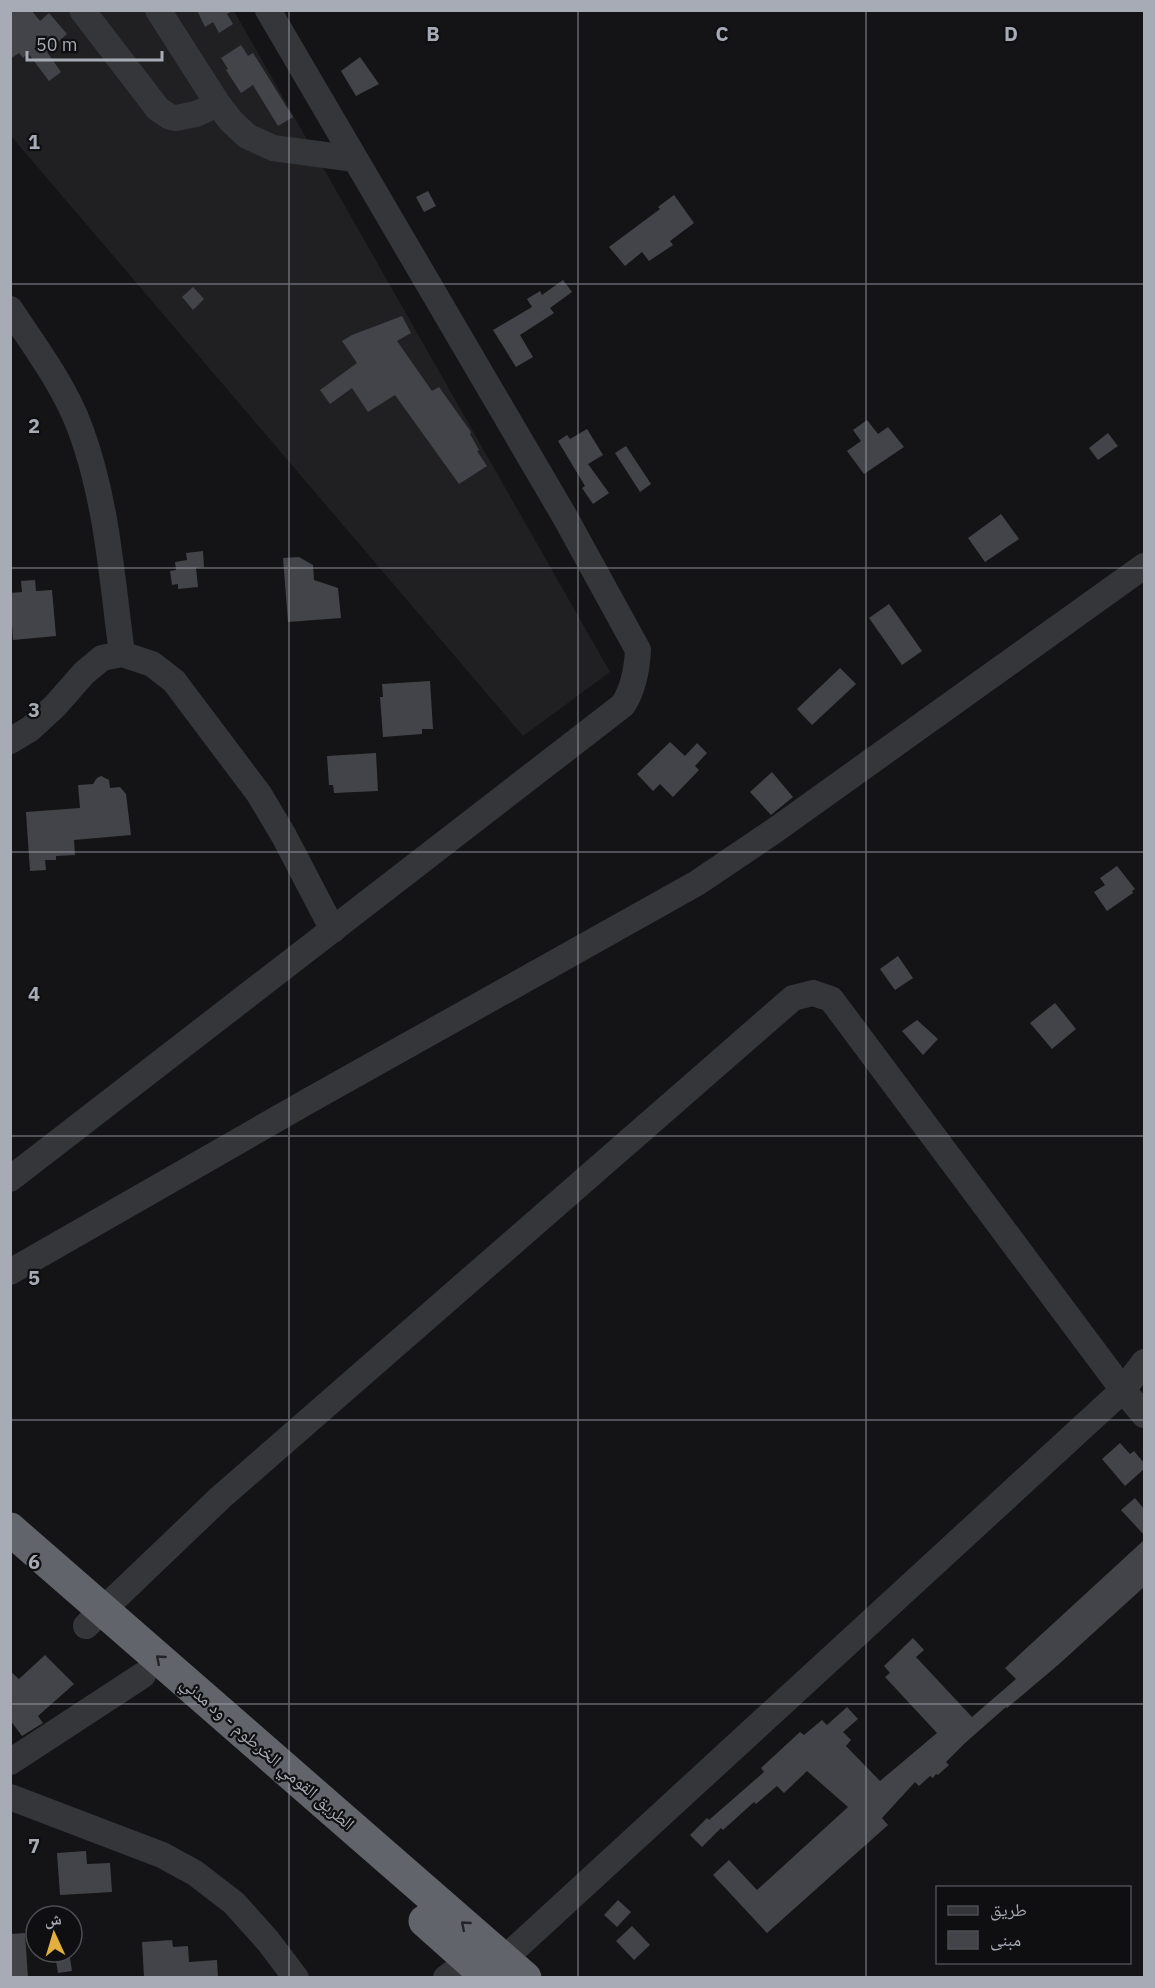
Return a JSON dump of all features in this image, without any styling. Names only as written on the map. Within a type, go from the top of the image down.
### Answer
[{"type":"highway","name":"الطريق القومي الخرطوم - ود مدني","points":[[10,1529],[94,1617],[143,1675],[487,1970]]},
{"type":"highway","name":"الطريق القومي الخرطوم - ود مدني","points":[[10,1558],[94,1617],[487,1970]]},
{"type":"street","points":[[158,10],[218,104],[247,136],[273,148],[355,159]]},
{"type":"street","points":[[10,1179],[623,705],[630,693],[638,657],[638,650],[565,517],[268,10]]},
{"type":"street","points":[[90,13],[158,109],[170,117],[183,118],[218,104]]},
{"type":"street","points":[[10,309],[58,381],[80,427],[87,448],[105,529],[122,654]]},
{"type":"street","points":[[10,1272],[697,883],[774,831],[1144,566]]},
{"type":"street","points":[[10,741],[30,729],[55,706],[84,673],[102,658],[122,654],[152,664],[174,681],[259,794],[285,836],[333,930]]},
{"type":"street","points":[[94,1617],[221,1497],[793,998],[813,993],[831,999],[1123,1390],[1144,1414]]},
{"type":"street","points":[[487,1970],[1123,1390],[1144,1362]]},
{"type":"street","points":[[10,1762],[143,1675]]},
{"type":"street","points":[[10,1797],[162,1855],[195,1873],[234,1903],[296,1977]]},
{"type":"shaded area","points":[[10,11],[234,11],[610,672],[523,736],[11,136]]},
{"type":"building","points":[[10,10],[31,10],[40,21],[49,13],[67,34],[47,52],[61,72],[49,81],[28,53],[23,58],[19,53],[10,59]]},
{"type":"building","points":[[197,10],[233,10],[227,14],[233,24],[219,33],[213,22],[205,27]]},
{"type":"building","points":[[241,45],[248,56],[253,53],[293,117],[278,126],[253,85],[241,93],[226,70],[228,69],[221,58]]},
{"type":"building","points":[[360,57],[379,84],[356,96],[341,71]]},
{"type":"building","points":[[428,191],[436,206],[424,212],[416,197]]},
{"type":"building","points":[[674,195],[694,223],[670,241],[673,245],[649,261],[642,252],[625,266],[609,247],[660,209],[658,207]]},
{"type":"building","points":[[563,280],[572,292],[550,308],[554,313],[520,335],[533,357],[516,367],[493,330],[532,307],[527,299],[540,291],[542,295]]},
{"type":"building","points":[[193,287],[204,299],[193,310],[182,297]]},
{"type":"building","points":[[402,316],[411,333],[397,341],[432,391],[439,387],[471,432],[479,450],[477,451],[487,466],[459,484],[395,395],[368,412],[352,388],[330,404],[320,390],[357,363],[342,341]]},
{"type":"building","points":[[867,420],[878,434],[888,427],[904,447],[864,474],[847,451],[861,441],[853,430]]},
{"type":"building","points":[[587,429],[603,455],[588,464],[609,493],[593,504],[582,488],[585,486],[558,441],[567,435],[570,439]]},
{"type":"building","points":[[1108,433],[1118,446],[1098,460],[1089,448]]},
{"type":"building","points":[[626,446],[651,484],[640,492],[615,453]]},
{"type":"building","points":[[1001,514],[1019,539],[985,562],[968,538]]},
{"type":"building","points":[[203,551],[204,567],[196,568],[198,587],[178,589],[178,584],[172,585],[170,571],[176,570],[175,562],[187,560],[186,553]]},
{"type":"building","points":[[299,557],[313,565],[314,580],[338,588],[341,618],[288,622],[283,558]]},
{"type":"building","points":[[35,580],[36,591],[52,590],[56,636],[13,640],[10,593],[22,592],[21,581]]},
{"type":"building","points":[[889,604],[922,651],[902,665],[869,618]]},
{"type":"building","points":[[840,668],[856,684],[812,725],[797,709]]},
{"type":"building","points":[[430,681],[433,729],[422,729],[422,734],[383,737],[380,697],[383,697],[382,684]]},
{"type":"building","points":[[670,742],[685,756],[697,743],[707,753],[695,766],[699,770],[673,797],[660,784],[653,791],[637,774]]},
{"type":"building","points":[[376,753],[378,791],[334,793],[333,785],[329,785],[327,756]]},
{"type":"building","points":[[772,772],[793,797],[771,815],[750,792]]},
{"type":"building","points":[[101,776],[109,780],[110,788],[120,787],[126,794],[131,835],[74,840],[75,855],[56,856],[56,860],[45,860],[46,870],[30,871],[26,812],[80,808],[78,785],[93,784]]},
{"type":"building","points":[[1117,866],[1135,889],[1133,893],[1107,911],[1094,892],[1105,885],[1100,878]]},
{"type":"building","points":[[898,956],[913,978],[895,990],[880,969]]},
{"type":"building","points":[[1055,1003],[1076,1029],[1052,1049],[1030,1023]]},
{"type":"building","points":[[917,1020],[938,1039],[923,1055],[902,1031]]},
{"type":"building","points":[[1120,1443],[1130,1454],[1134,1451],[1144,1463],[1144,1469],[1125,1486],[1102,1459]]},
{"type":"building","points":[[1135,1498],[1144,1509],[1144,1535],[1121,1510]]},
{"type":"building","points":[[1144,1540],[1144,1587],[1058,1665],[965,1743],[946,1762],[949,1765],[938,1775],[936,1774],[933,1778],[930,1776],[919,1786],[915,1782],[882,1818],[888,1825],[767,1933],[713,1875],[729,1860],[757,1890],[848,1807],[807,1771],[784,1793],[777,1786],[756,1804],[754,1802],[723,1830],[721,1828],[702,1847],[690,1835],[707,1818],[709,1820],[764,1772],[761,1768],[800,1732],[804,1735],[822,1720],[827,1725],[847,1707],[858,1719],[843,1732],[851,1740],[846,1746],[880,1781],[937,1733],[885,1677],[890,1673],[884,1666],[913,1638],[924,1650],[916,1657],[972,1717],[1016,1679],[1005,1668]]},
{"type":"building","points":[[45,1655],[74,1684],[38,1716],[43,1723],[22,1736],[10,1720],[10,1671],[19,1679]]},
{"type":"building","points":[[86,1851],[87,1864],[110,1863],[112,1892],[60,1895],[57,1853]]},
{"type":"building","points":[[618,1900],[631,1912],[617,1927],[604,1915]]},
{"type":"building","points":[[632,1926],[650,1945],[634,1960],[616,1941]]},
{"type":"building","points":[[24,1933],[24,1964],[27,1964],[28,1977],[10,1977],[10,1934]]},
{"type":"building","points":[[172,1940],[173,1947],[188,1946],[189,1962],[217,1960],[218,1977],[144,1977],[142,1942]]},
{"type":"building","points":[[57,1964],[71,1964],[72,1971],[58,1973]]}]
